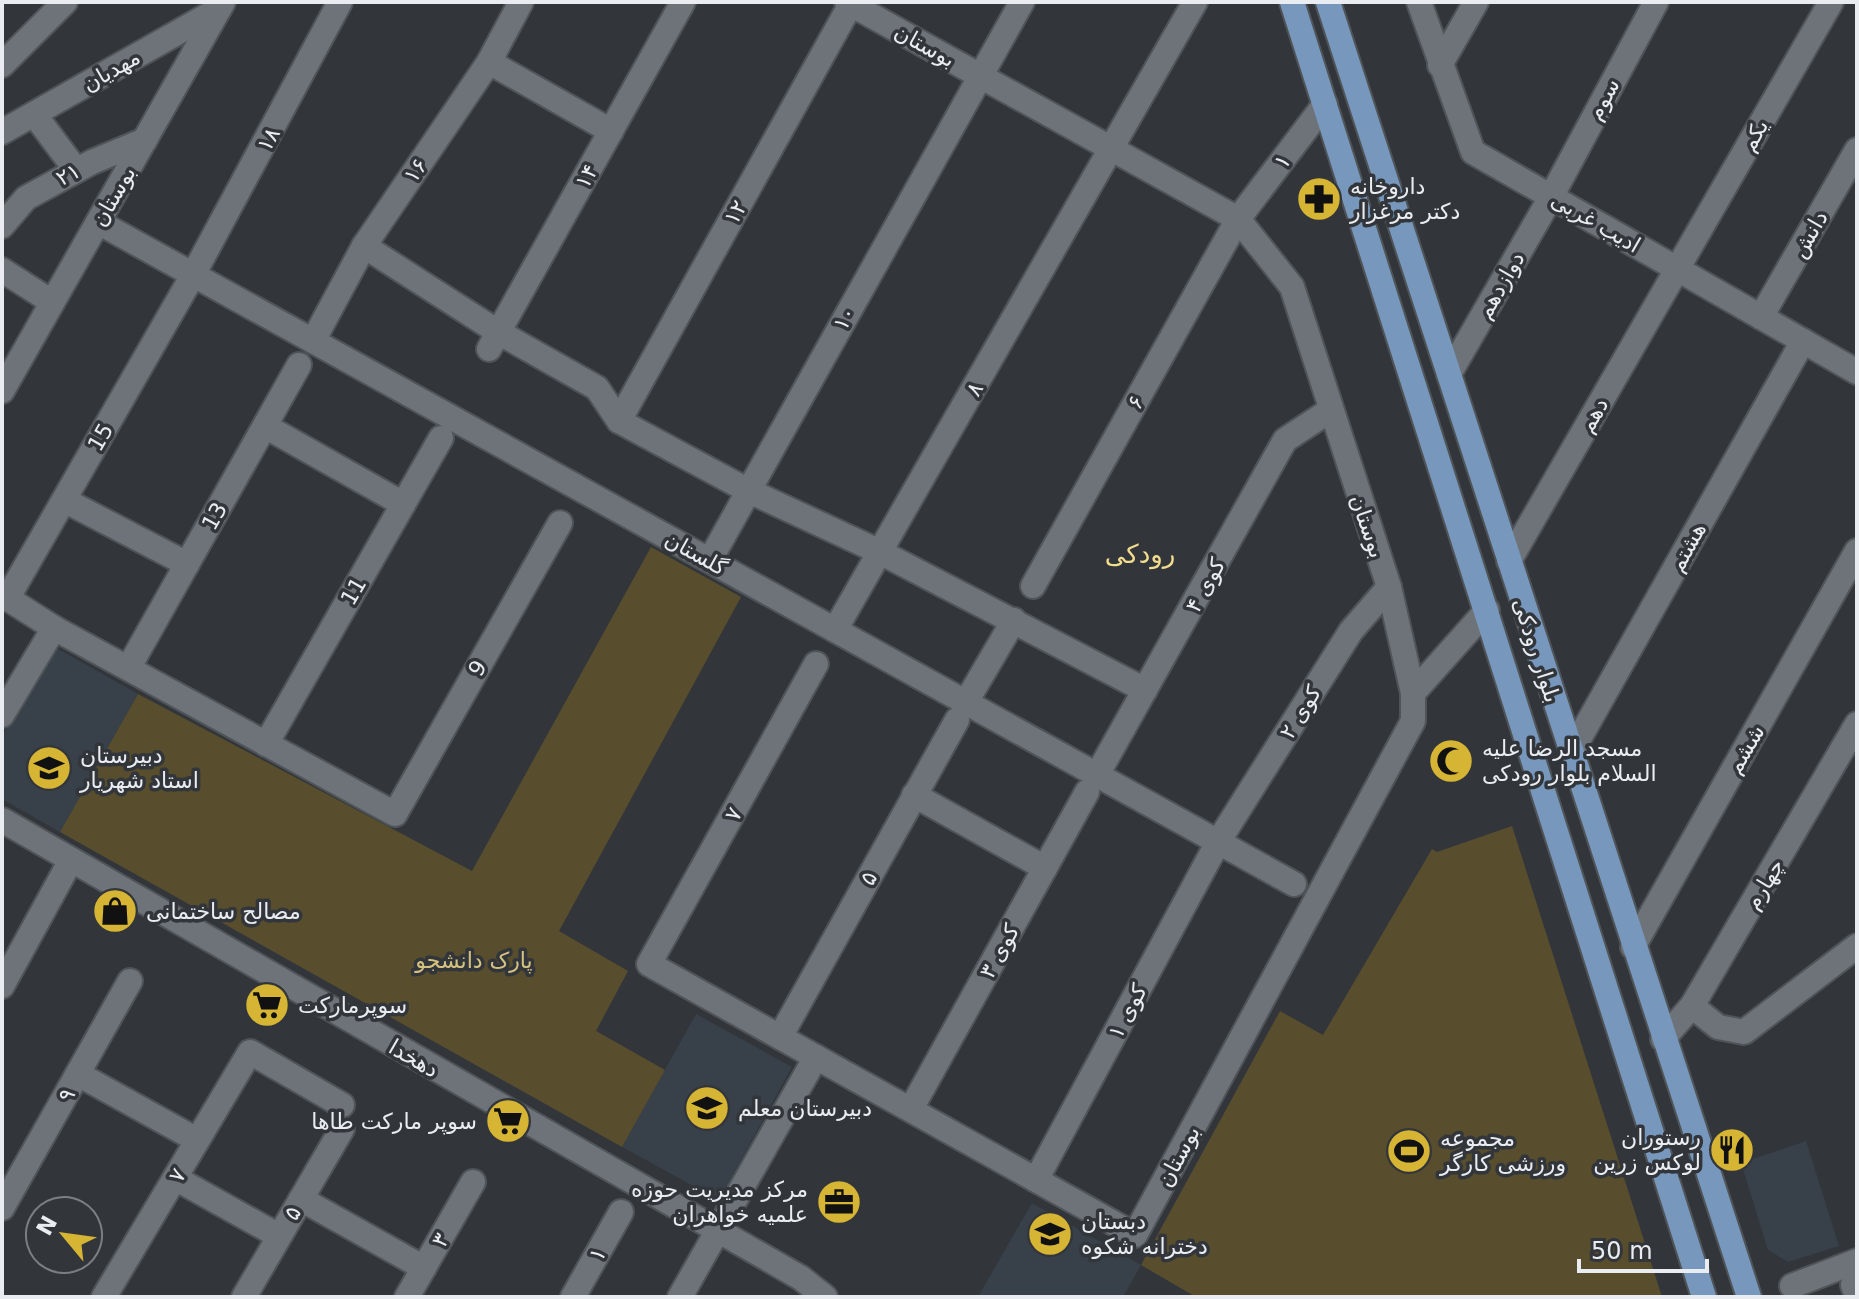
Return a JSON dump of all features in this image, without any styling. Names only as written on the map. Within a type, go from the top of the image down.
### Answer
[{"type":"main road","name":"بلوار رودکی","points":[[1292,2],[1704,1297]]},
{"type":"main road","name":"بلوار رودکی","points":[[1328,2],[1749,1297]]},
{"type":"street","points":[[2,65],[65,2]]},
{"type":"street","name":"۱۸","points":[[193,275],[340,2]]},
{"type":"street","name":"۱۶","points":[[313,341],[364,246],[489,62],[521,2]]},
{"type":"street","name":"۱۴","points":[[494,341],[683,2]]},
{"type":"street","name":"۱۰","points":[[710,560],[1022,2]]},
{"type":"street","points":[[1113,149],[1195,2]]},
{"type":"street","name":"ادیب غربی","points":[[1419,2],[1473,152],[1857,372]]},
{"type":"street","points":[[1440,65],[1476,2]]},
{"type":"street","name":"سوم","points":[[1551,197],[1656,2]]},
{"type":"street","name":"یکم","points":[[1677,269],[1831,2]]},
{"type":"street","name":"بوستان","points":[[850,3],[1238,219],[1292,287],[1329,411],[1389,587],[1413,693],[1413,721],[1135,1235],[1036,1180]]},
{"type":"street","name":"۱۲","points":[[619,421],[850,3]]},
{"type":"street","name":"بوستان","points":[[2,391],[222,5]]},
{"type":"street","name":"مهدیان","points":[[2,132],[222,5]]},
{"type":"street","points":[[489,62],[611,131]]},
{"type":"street","name":"۱","points":[[1238,219],[1325,104]]},
{"type":"street","points":[[34,114],[76,170]]},
{"type":"street","name":"۲۱","points":[[2,226],[26,198],[76,170],[145,140]]},
{"type":"street","name":"۸","points":[[835,630],[1113,149]]},
{"type":"street","name":"دانش","points":[[1761,317],[1857,150]]},
{"type":"street","name":"دوازدهم","points":[[1449,374],[1551,197]]},
{"type":"street","name":"۶","points":[[1033,586],[1238,219]]},
{"type":"street","name":"گلستان","points":[[98,222],[835,630],[961,711],[1092,784],[1218,842],[1294,884]]},
{"type":"street","points":[[364,246],[494,341],[597,388],[619,421],[747,490],[880,552],[1145,690]]},
{"type":"street","name":"دهم","points":[[1509,561],[1677,269]]},
{"type":"street","points":[[2,270],[52,302]]},
{"type":"street","name":"15","points":[[4,597],[64,500],[193,275]]},
{"type":"street","name":"هشتم","points":[[1571,753],[1803,341]]},
{"type":"street","name":"13","points":[[129,667],[299,365]]},
{"type":"street","name":"کوی ۴","points":[[1092,784],[1285,440],[1329,411]]},
{"type":"street","points":[[265,426],[403,504]]},
{"type":"street","name":"11","points":[[266,744],[441,438]]},
{"type":"street","points":[[64,500],[187,564]]},
{"type":"street","name":"9","points":[[266,744],[395,814],[560,523]]},
{"type":"street","name":"ششم","points":[[1633,947],[1857,551]]},
{"type":"street","name":"کوی ۲","points":[[1218,842],[1351,631],[1389,587]]},
{"type":"street","points":[[4,597],[54,628],[266,744]]},
{"type":"street","points":[[1413,693],[1487,610]]},
{"type":"street","name":"۵","points":[[780,1037],[1014,620]]},
{"type":"street","points":[[2,715],[54,628]]},
{"type":"street","name":"۷","points":[[780,1037],[649,964],[816,664]]},
{"type":"street","name":"چهارم","points":[[1663,1039],[1692,1006],[1857,724]]},
{"type":"street","name":"کوی ۳","points":[[911,1109],[1092,784]]},
{"type":"street","points":[[914,795],[1045,868]]},
{"type":"street","name":"دهخدا","points":[[2,820],[801,1278],[825,1297]]},
{"type":"street","name":"کوی ۱","points":[[1036,1180],[1218,842]]},
{"type":"street","points":[[2,986],[71,860]]},
{"type":"street","points":[[1692,1006],[1718,1027],[1744,1032],[1857,946]]},
{"type":"street","name":"۹","points":[[2,1208],[130,981]]},
{"type":"street","points":[[780,1037],[1036,1180]]},
{"type":"street","name":"۷","points":[[104,1297],[250,1052],[342,1105]]},
{"type":"street","points":[[680,1297],[816,1057]]},
{"type":"street","points":[[78,1074],[197,1140]]},
{"type":"street","name":"۵","points":[[244,1297],[342,1129]]},
{"type":"street","points":[[175,1178],[279,1236]]},
{"type":"street","name":"۳","points":[[407,1297],[473,1182]]},
{"type":"street","points":[[301,1199],[424,1268]]},
{"type":"street","name":"۱","points":[[573,1297],[621,1212]]},
{"type":"street","points":[[1792,1286],[1856,1280]]},
{"type":"shaded area","name":"دبیرستان استاد شهریار","points":[[53,646],[138,694],[60,832],[2,799],[2,736]]},
{"type":"shaded area","name":"دبیرستان معلم","points":[[696,1014],[792,1067],[719,1200],[622,1147]]},
{"type":"shaded area","points":[[1806,1141],[1839,1246],[1788,1262],[1768,1250],[1741,1163]]},
{"type":"shaded area","name":"دبستان دخترانه شکوه","points":[[1032,1203],[1141,1265],[1123,1297],[978,1297]]},
{"type":"green space","name":"پارک دانشجو","points":[[651,547],[741,597],[559,931],[628,971],[596,1031],[665,1070],[622,1147],[60,832],[138,694],[472,871]]},
{"type":"green space","name":"مجموعه ورزشی کارگر","points":[[1512,826],[1662,1297],[1196,1297],[1141,1265],[1280,1011],[1323,1035],[1432,849],[1437,852]]},
{"type":"place","name":"داروخانه دکتر مرغزار","points":[[1319,199]]},
{"type":"place","name":"مسجد الرضا علیه السلام بلوار رودکی","points":[[1451,761]]},
{"type":"place","name":"دبیرستان استاد شهریار","points":[[49,768]]},
{"type":"place","name":"مصالح ساختمانی","points":[[115,911]]},
{"type":"place","name":"سوپرمارکت","points":[[267,1005]]},
{"type":"place","name":"دبیرستان معلم","points":[[707,1108]]},
{"type":"place","name":"سوپر مارکت طاها","points":[[508,1121]]},
{"type":"place","name":"رستوران لوکس زرین","points":[[1732,1150]]},
{"type":"place","name":"مجموعه ورزشی کارگر","points":[[1409,1151]]},
{"type":"place","name":"مرکز مدیریت حوزه علمیه خواهران","points":[[839,1202]]},
{"type":"place","name":"دبستان دخترانه شکوه","points":[[1050,1234]]},
{"type":"district","name":"رودکی","points":[[1140,554]]}]
